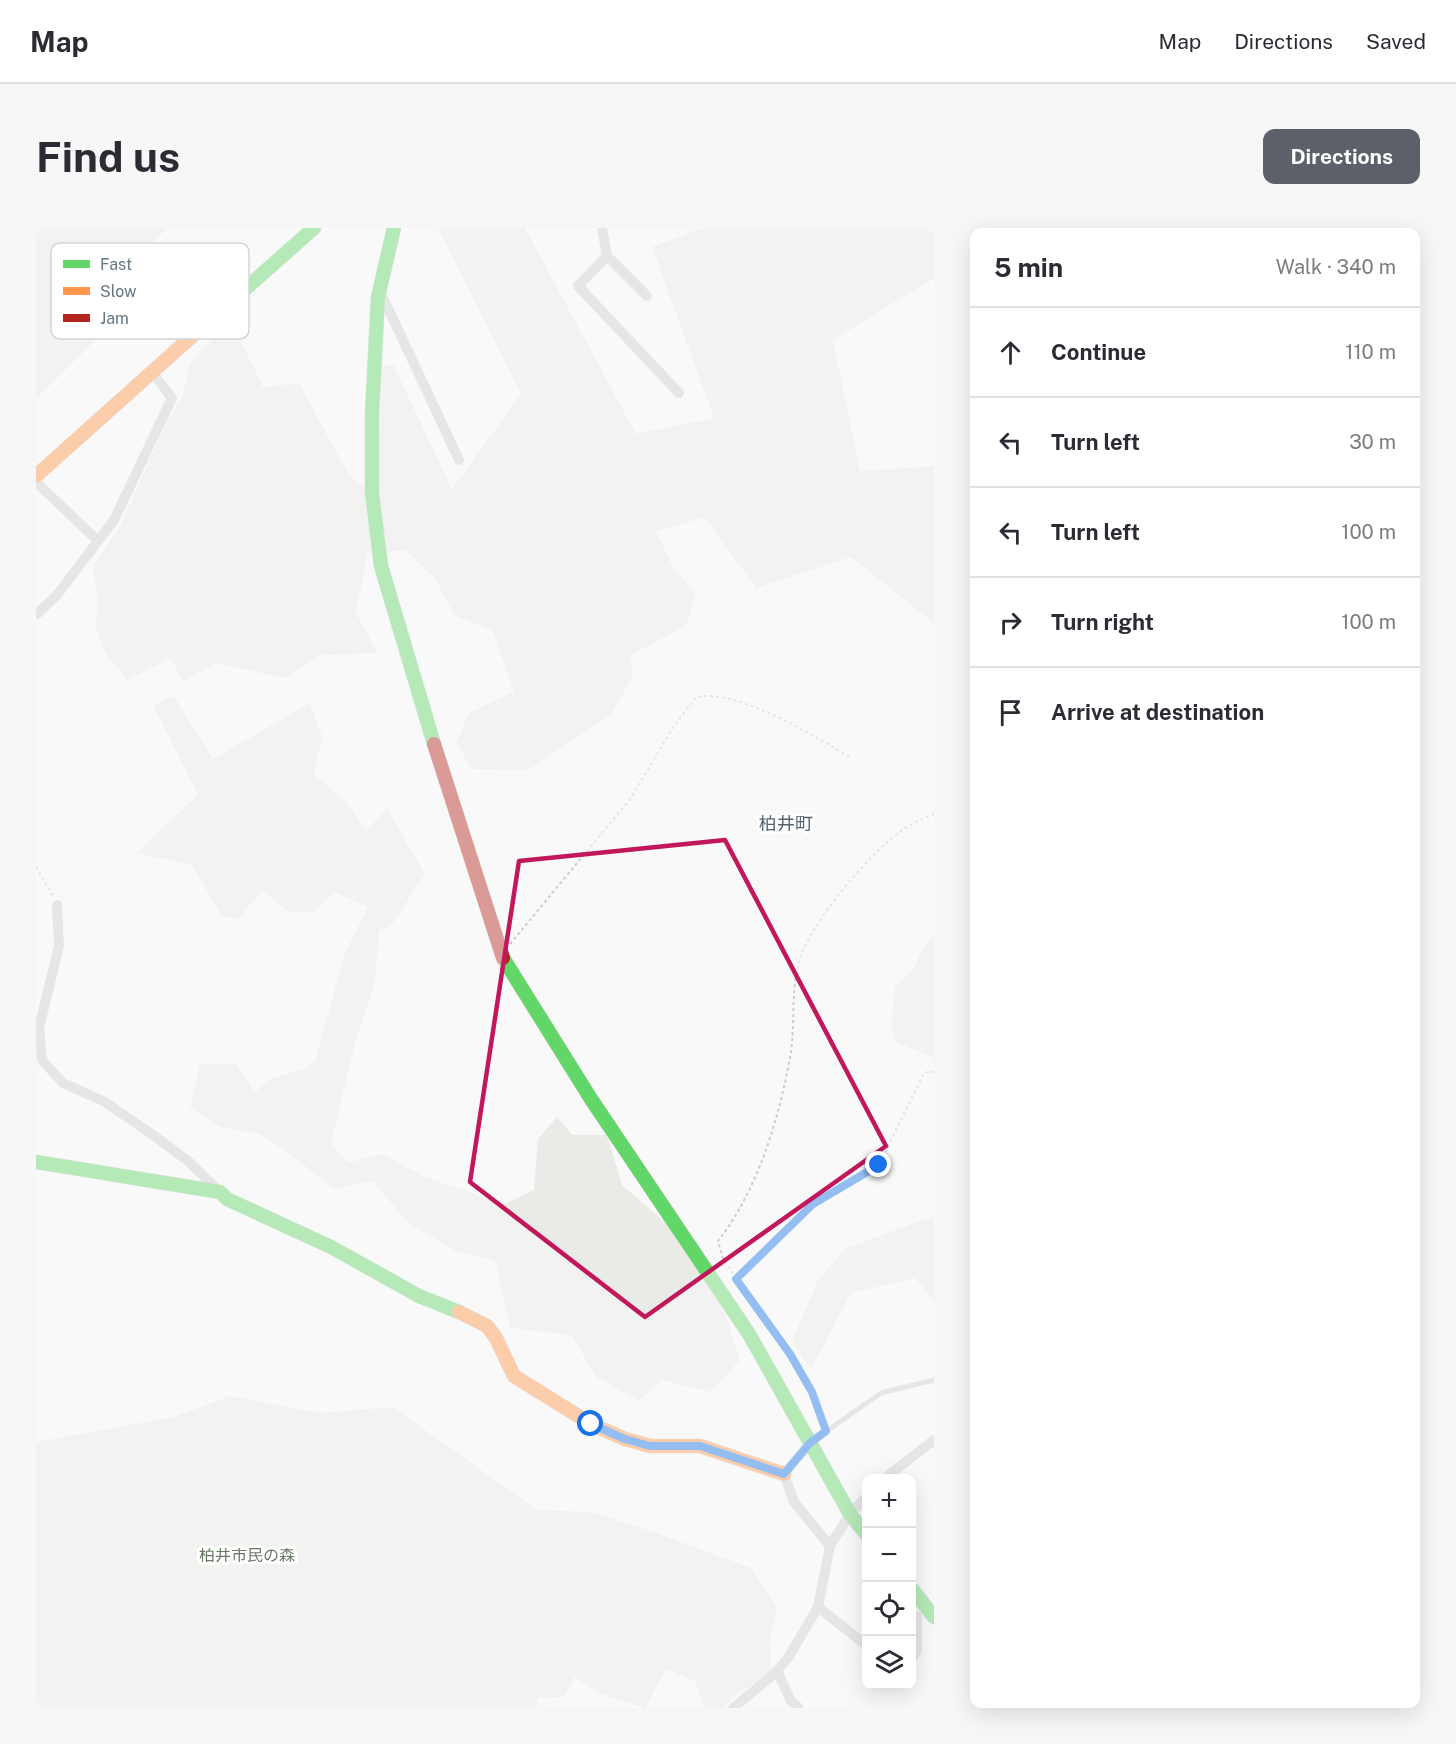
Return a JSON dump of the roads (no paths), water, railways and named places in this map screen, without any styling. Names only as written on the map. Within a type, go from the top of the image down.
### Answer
[{"type":"street","points":[[249,285],[314,228]]},
{"type":"street","points":[[394,228],[380,291],[372,413],[372,493],[381,566],[424,713],[501,955],[591,1099],[749,1334],[850,1514],[862,1528]]},
{"type":"street","points":[[602,228],[607,256],[648,296]]},
{"type":"street","points":[[607,256],[578,286],[679,393]]},
{"type":"street","points":[[380,291],[459,460]]},
{"type":"street","points":[[36,476],[187,339]]},
{"type":"street","points":[[36,615],[57,595],[114,520],[172,398],[151,371]]},
{"type":"street","points":[[36,482],[98,541]]},
{"type":"street","points":[[57,905],[59,946],[39,1028],[42,1059],[63,1083],[105,1102],[153,1135],[188,1161],[227,1199],[331,1247],[419,1296],[487,1326],[496,1338],[514,1376],[591,1424],[625,1439],[650,1446],[700,1446],[784,1474]]},
{"type":"street","points":[[36,1162],[220,1192]]},
{"type":"street","points":[[891,1474],[934,1440]]},
{"type":"street","points":[[784,1474],[810,1443]]},
{"type":"street","points":[[784,1474],[794,1502],[830,1546]]},
{"type":"street","points":[[733,1708],[777,1671],[788,1658],[818,1607],[830,1546],[850,1514],[862,1502]]},
{"type":"street","points":[[916,1594],[934,1617]]},
{"type":"street","points":[[818,1607],[862,1641]]},
{"type":"street","points":[[916,1652],[917,1616]]},
{"type":"street","points":[[777,1671],[791,1701],[799,1708]]},
{"type":"lane","points":[[810,1443],[881,1393],[934,1380]]},
{"type":"district","name":"柏井町","points":[[786,824]]},
{"type":"park label","name":"柏井市民の森","points":[[247,1555]]}]
